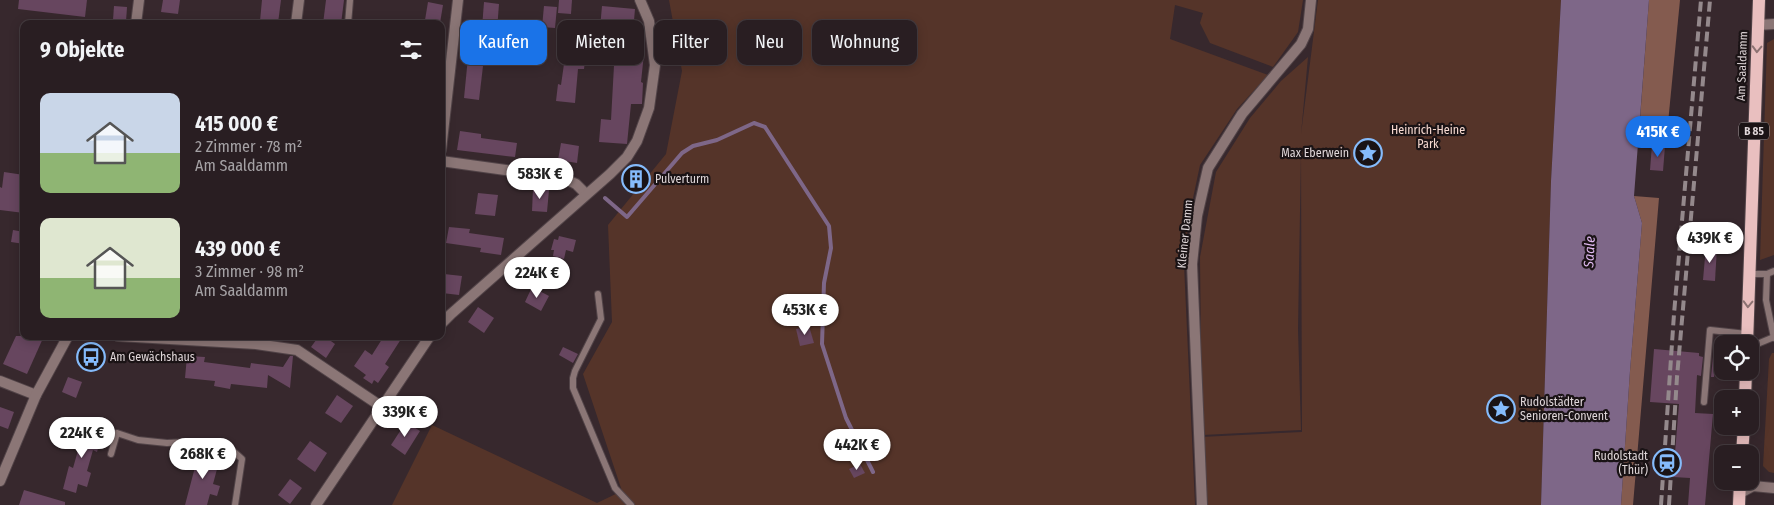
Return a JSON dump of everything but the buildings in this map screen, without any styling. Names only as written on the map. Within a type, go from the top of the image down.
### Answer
[{"type":"main road","name":"Am Saaldamm","points":[[1747,335],[1759,0]]},
{"type":"street","points":[[136,20],[139,0]]},
{"type":"street","points":[[296,20],[298,0]]},
{"type":"street","points":[[445,115],[458,0]]},
{"type":"street","points":[[445,320],[610,174],[626,157],[637,141],[649,108],[655,65],[649,21],[640,0]]},
{"type":"street","name":"Kleiner Damm","points":[[1202,505],[1192,264],[1197,216],[1208,168],[1242,114],[1301,44],[1308,29],[1311,0]]},
{"type":"street","points":[[1758,25],[1774,24]]},
{"type":"street","points":[[445,162],[563,178],[576,184],[586,194]]},
{"type":"street","points":[[0,481],[36,395],[66,340]]},
{"type":"street","points":[[257,340],[297,350],[382,407]]},
{"type":"street","points":[[316,505],[427,340]]},
{"type":"street","points":[[0,381],[36,395]]},
{"type":"street","points":[[1740,493],[1753,486],[1774,488]]},
{"type":"lane","points":[[348,20],[350,0]]},
{"type":"lane","points":[[1748,274],[1771,273],[1766,300],[1774,338],[1759,344]]},
{"type":"lane","points":[[598,294],[601,319],[575,372],[573,388],[615,488],[632,505]]},
{"type":"lane","points":[[1704,402],[1710,330],[1731,335]]},
{"type":"lane","points":[[111,454],[117,433],[138,440],[167,443],[188,442],[233,451],[242,459],[235,505]]},
{"type":"green space","points":[[669,0],[1303,0],[1298,32],[1273,67],[1210,43],[1200,23],[1203,13],[1175,5],[1170,39],[1268,75],[1237,109],[1200,165],[1189,217],[1184,265],[1195,505],[392,505],[432,425],[597,503],[622,491],[583,374],[612,322],[608,225],[666,154],[682,71],[681,65],[727,65],[727,20],[673,20]]},
{"type":"green space","name":"Heinrich-Heine Park","points":[[1318,0],[1561,0],[1551,181],[1541,505],[1206,505],[1201,437],[1302,432],[1301,153],[1298,330],[1301,430],[1202,435],[1200,257],[1216,172],[1250,118],[1281,81],[1308,57],[1301,134]]},
{"type":"green space","points":[[1774,39],[1774,255],[1760,260],[1767,43]]},
{"type":"green space","points":[[1772,353],[1774,353],[1774,473],[1769,472],[1763,466],[1769,359]]},
{"type":"shaded area","points":[[1649,0],[1680,0],[1668,123],[1640,119]]},
{"type":"shaded area","points":[[1634,196],[1659,198],[1633,505],[1621,505],[1642,223]]},
{"type":"water","name":"Saale","points":[[1561,0],[1649,0],[1634,196],[1642,223],[1621,505],[1541,505],[1551,181]]},
{"type":"waterway","points":[[605,198],[627,217],[682,153],[693,146],[717,140],[754,123],[765,127],[829,226],[831,248],[824,283],[822,344],[846,418],[873,472]]},
{"type":"railway","points":[[1661,505],[1674,314],[1701,0]]},
{"type":"railway","points":[[1669,505],[1677,377],[1710,0]]},
{"type":"place","name":"Max Eberwein","points":[[1368,153]]},
{"type":"place","name":"Pulverturm","points":[[636,179]]},
{"type":"place","name":"Am Gewächshaus","points":[[91,357]]},
{"type":"place","name":"Rudolstädter Senioren-Convent","points":[[1501,409]]},
{"type":"place","name":"Rudolstadt (Thür)","points":[[1667,463]]}]
